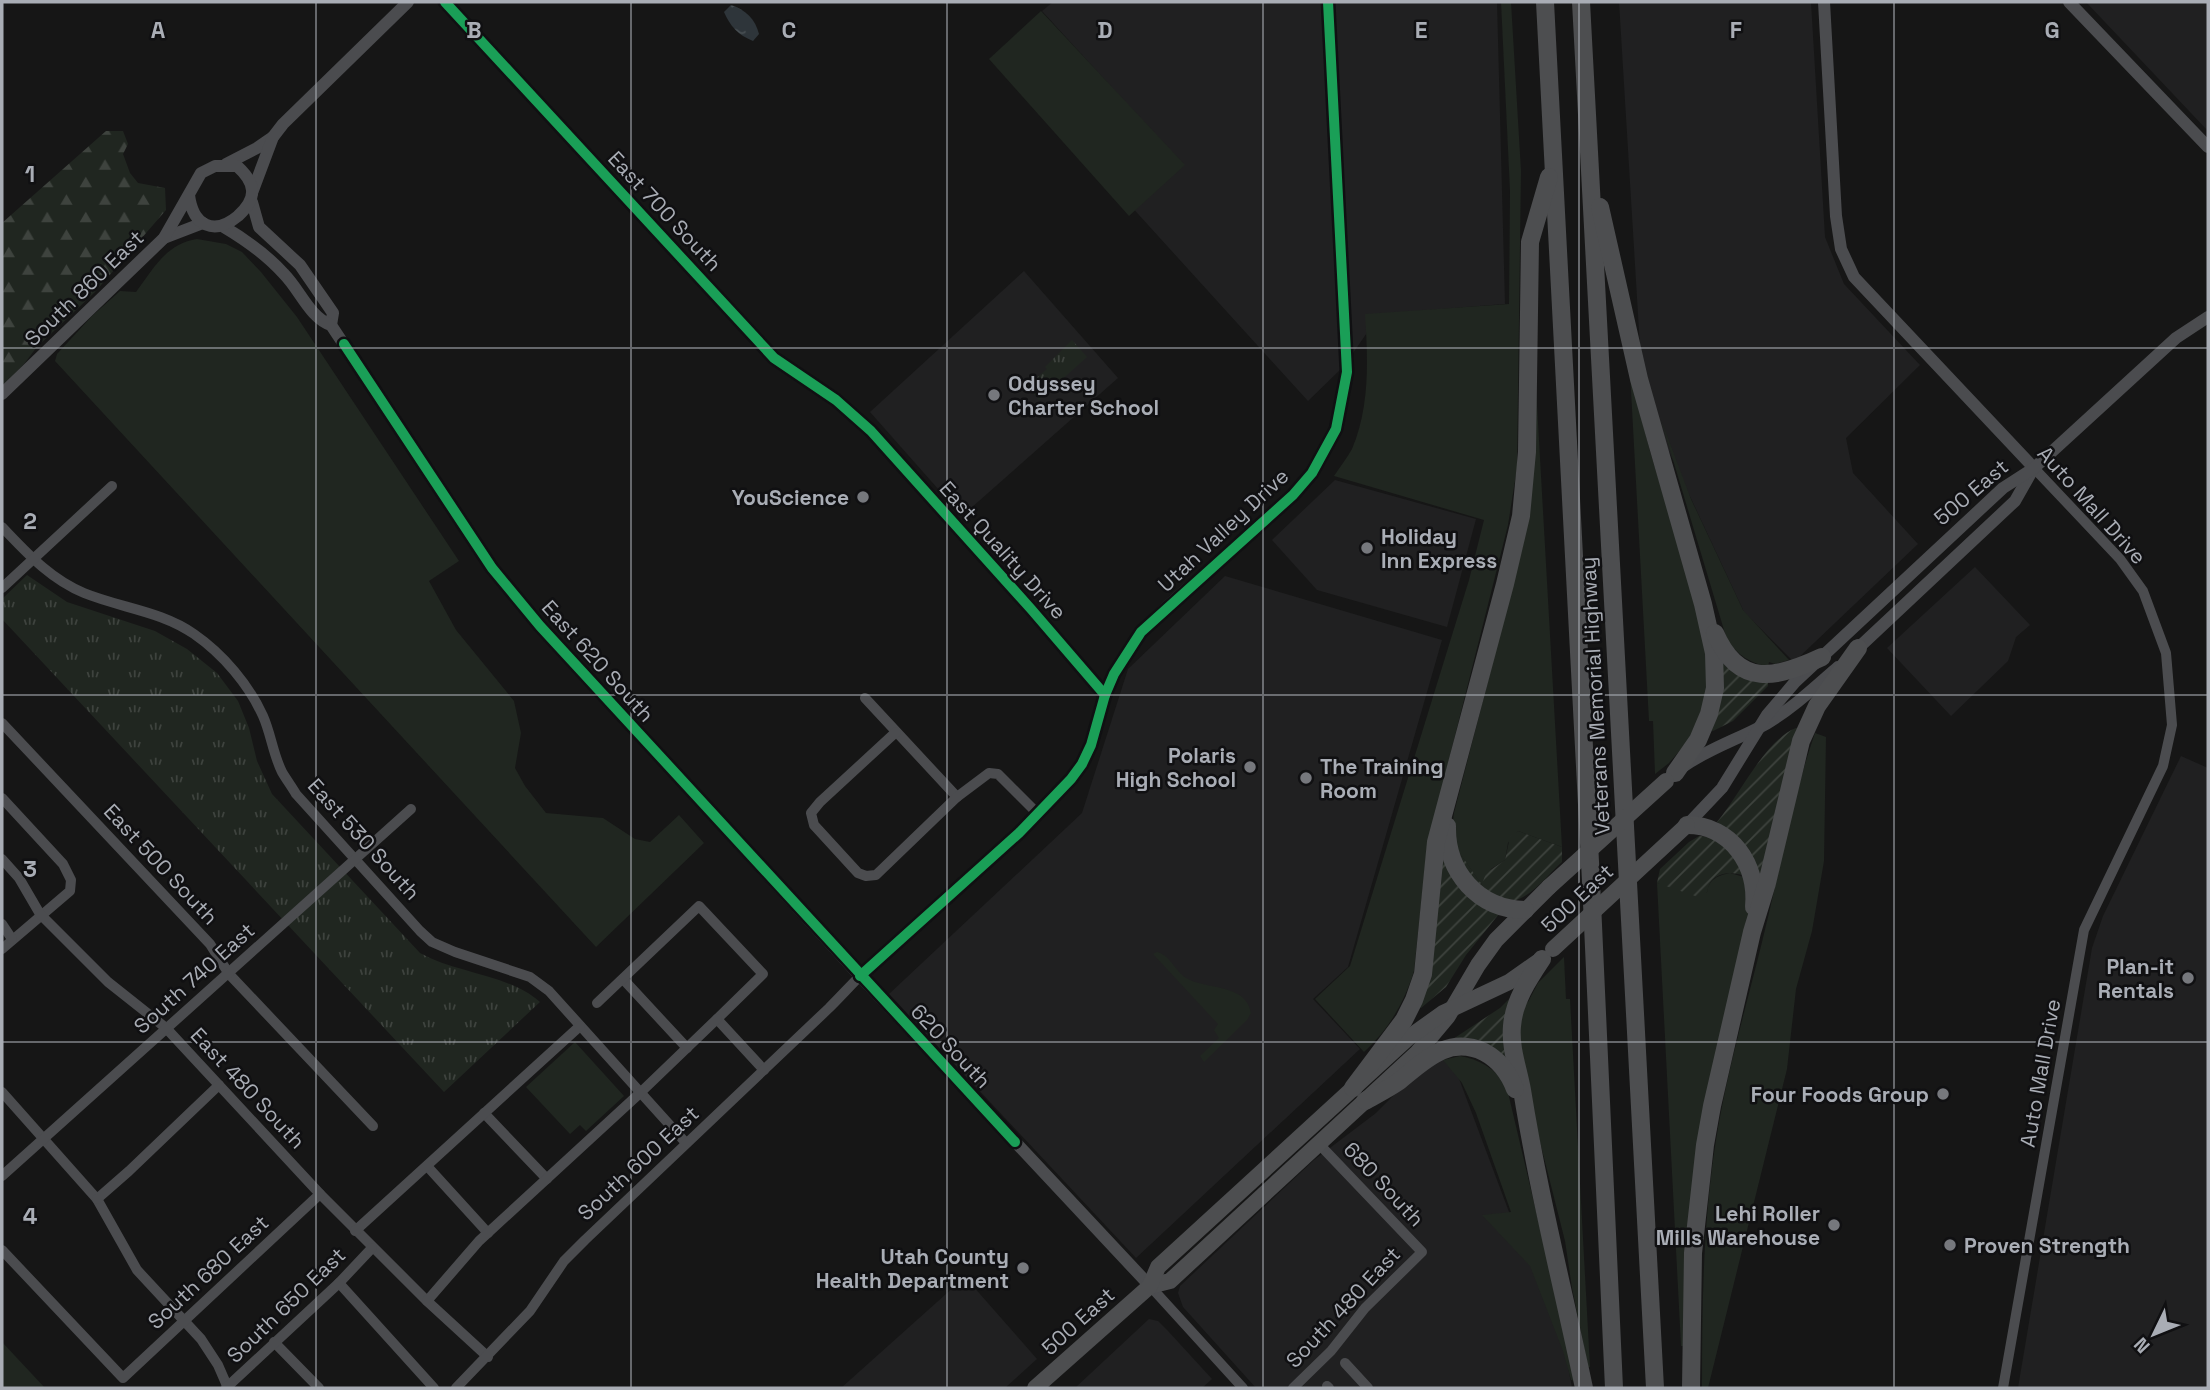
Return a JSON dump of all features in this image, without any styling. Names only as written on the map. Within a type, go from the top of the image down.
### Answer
[{"type":"highway","name":"Veterans Memorial Highway","points":[[1545,2],[1592,895],[1614,1388]]},
{"type":"highway","name":"Veterans Memorial Highway","points":[[1581,2],[1655,1388]]},
{"type":"highway","points":[[1589,160],[1646,405],[1703,604],[1716,668],[1713,701],[1700,735],[1670,777]]},
{"type":"highway","points":[[1359,1095],[1401,1025],[1419,988],[1427,951],[1436,842],[1449,802],[1521,516],[1528,452],[1530,242],[1553,164]]},
{"type":"highway","points":[[1703,604],[1725,652],[1749,670],[1778,674],[1822,657]]},
{"type":"highway","points":[[1691,1388],[1693,1261],[1703,1157],[1712,1106],[1752,932],[1767,883],[1801,741],[1817,706],[1858,648]]},
{"type":"highway","points":[[1449,802],[1448,848],[1460,876],[1473,891],[1490,902],[1507,909],[1525,910]]},
{"type":"highway","points":[[1687,825],[1703,826],[1717,831],[1744,859],[1754,889],[1752,932]]},
{"type":"highway","points":[[1547,954],[1520,996],[1512,1027],[1513,1046],[1526,1121],[1584,1388]]},
{"type":"highway","points":[[1359,1095],[1396,1083],[1429,1056],[1449,1048],[1466,1047],[1485,1053],[1504,1069],[1513,1082],[1526,1121]]},
{"type":"main road","name":"500 East","points":[[1035,1388],[1150,1286],[1158,1267],[1359,1095],[1417,1052],[1454,1007],[1490,947],[1549,887],[1670,777]]},
{"type":"main road","name":"500 East","points":[[1454,1007],[1509,982],[1547,954],[1687,825]]},
{"type":"main road","name":"500 East","points":[[1150,1286],[1170,1281],[1318,1143],[1359,1095]]},
{"type":"street","points":[[273,136],[252,198],[224,226],[203,223],[195,216],[189,195],[201,173],[226,164],[257,148],[273,136],[408,2]]},
{"type":"street","name":"East 700 South","points":[[444,2],[774,358],[836,400],[871,431]]},
{"type":"street","name":"Utah Valley Drive","points":[[860,976],[1038,814],[1082,764],[1097,727],[1105,695],[1121,661],[1141,632],[1293,495],[1322,458],[1336,429],[1346,384],[1346,359],[1328,2]]},
{"type":"street","name":"Auto Mall Drive","points":[[1824,2],[1836,216],[1841,249],[1854,277],[2120,559],[2143,592],[2166,653],[2172,725],[2163,766],[2084,930],[2003,1388]]},
{"type":"street","points":[[2069,2],[2208,147]]},
{"type":"street","points":[[226,164],[237,166],[245,174],[250,182],[252,198]]},
{"type":"street","name":"South 860 East","points":[[2,394],[164,238],[189,195]]},
{"type":"street","name":"East 620 South","points":[[252,198],[260,228],[300,265],[334,313],[331,325]]},
{"type":"street","name":"South 860 East","points":[[164,238],[203,223]]},
{"type":"street","name":"East 620 South","points":[[224,226],[264,254],[285,274],[321,321],[331,325],[511,592],[860,976]]},
{"type":"street","name":"500 East","points":[[1687,825],[1728,780],[1758,728],[1785,692],[2003,488],[2034,468],[2176,338],[2208,317]]},
{"type":"street","name":"East Quality Drive","points":[[871,431],[1105,695]]},
{"type":"street","name":"500 East","points":[[1670,777],[1712,749],[1758,728],[1796,703],[2015,501],[2034,468]]},
{"type":"street","points":[[2,588],[112,486]]},
{"type":"street","name":"East 530 South","points":[[2,527],[54,578],[85,593],[160,616],[194,635],[225,662],[247,687],[263,717],[281,770],[296,794],[432,942],[530,978],[549,991],[686,1143]]},
{"type":"street","points":[[865,698],[957,797]]},
{"type":"street","name":"East 500 South","points":[[2,723],[210,944],[229,974],[373,1126]]},
{"type":"street","points":[[896,732],[811,813],[814,825],[858,873],[872,877],[982,776],[993,773],[1001,777],[1038,814]]},
{"type":"street","points":[[2,798],[62,864],[71,880],[70,891],[2,949]]},
{"type":"street","name":"South 740 East","points":[[2,1176],[411,809]]},
{"type":"street","name":"East 480 South","points":[[2,859],[19,878],[40,914],[108,982],[166,1028],[355,1231],[488,1357]]},
{"type":"street","points":[[427,1301],[488,1233],[640,1093],[763,974],[699,906],[597,1003]]},
{"type":"street","points":[[2,924],[12,939]]},
{"type":"street","name":"South 600 East","points":[[456,1388],[530,1311],[564,1261],[860,976]]},
{"type":"street","name":"620 South","points":[[860,976],[1243,1388]]},
{"type":"street","points":[[623,979],[687,1048]]},
{"type":"street","points":[[717,1019],[764,1070]]},
{"type":"street","points":[[355,1231],[580,1026]]},
{"type":"street","points":[[97,1199],[219,1085]]},
{"type":"street","points":[[2,1092],[97,1199],[137,1270],[201,1339],[218,1365],[227,1388]]},
{"type":"street","points":[[484,1113],[547,1179]]},
{"type":"street","name":"680 South","points":[[1318,1143],[1422,1252]]},
{"type":"street","points":[[427,1166],[488,1233]]},
{"type":"street","name":"South 680 East","points":[[2,1250],[123,1378],[320,1194]]},
{"type":"street","name":"South 650 East","points":[[227,1388],[339,1283],[372,1248]]},
{"type":"street","name":"South 480 East","points":[[1293,1388],[1331,1351],[1365,1308],[1422,1252]]},
{"type":"street","points":[[339,1283],[434,1388]]},
{"type":"street","points":[[274,1342],[319,1388]]},
{"type":"street","points":[[1345,1363],[1368,1388]]},
{"type":"shaded area","points":[[1053,2],[1497,2],[1505,304],[1380,314],[1344,366],[1308,401],[1129,204],[1177,159],[1042,11]]},
{"type":"shaded area","points":[[1619,2],[1811,2],[1825,237],[1844,284],[1920,365],[1846,438],[1853,473],[1918,544],[1794,662],[1744,612],[1643,396]]},
{"type":"shaded area","points":[[2086,2],[2208,2],[2208,131]]},
{"type":"shaded area","name":"Odyssey Charter School","points":[[1024,271],[1118,378],[962,516],[870,412]]},
{"type":"shaded area","points":[[1335,480],[1476,519],[1447,627],[1317,590],[1272,540]]},
{"type":"shaded area","points":[[1975,567],[2030,625],[2016,637],[2008,661],[1951,716],[1887,648]]},
{"type":"shaded area","points":[[1225,576],[1442,640],[1348,967],[1313,999],[1360,1049],[1136,1258],[889,994],[1082,813],[1128,669]]},
{"type":"shaded area","points":[[2181,756],[2208,768],[2208,1388],[2018,1388],[2092,948],[2103,916]]},
{"type":"shaded area","points":[[1443,1058],[1458,1076],[1509,1212],[1536,1266],[1565,1350],[1572,1388],[1256,1388],[1183,1307],[1178,1293],[1180,1286],[1314,1160]]},
{"type":"shaded area","points":[[965,1277],[1037,1359],[1005,1388],[841,1388]]},
{"type":"shaded area","points":[[1149,1319],[1158,1321],[1212,1379],[1202,1388],[1075,1388]]},
{"type":"green space","points":[[1501,2],[1511,2],[1521,171],[1517,468],[1508,525],[1427,847],[1414,971],[1395,1015],[1364,1052],[1315,999],[1350,966],[1469,580],[1484,520],[1334,476],[1352,449],[1362,417],[1367,365],[1365,314],[1509,304],[1510,191]]},
{"type":"green space","points":[[1041,11],[1185,165],[1129,216],[989,59]]},
{"type":"green space","points":[[106,131],[123,131],[128,144],[123,154],[130,173],[138,183],[165,188],[166,210],[95,292],[36,348],[2,387],[2,223]]},
{"type":"green space","points":[[197,239],[226,244],[242,252],[261,272],[297,317],[459,561],[429,581],[456,630],[514,701],[521,733],[515,768],[546,813],[603,818],[635,839],[650,842],[679,815],[704,843],[596,947],[55,361],[57,354],[92,316],[120,291],[136,292],[169,251],[186,241]]},
{"type":"green space","points":[[1072,340],[1087,357],[1039,400],[1027,386],[1047,369],[1045,367]]},
{"type":"green space","points":[[1630,372],[1650,451],[1709,646],[1710,696],[1688,741],[1669,763],[1655,774],[1653,721],[1649,721]]},
{"type":"green space","points":[[1536,387],[1562,847],[1518,831],[1508,843],[1505,860],[1491,869],[1483,885],[1454,849],[1451,834],[1454,813],[1523,545]]},
{"type":"green space","points":[[1661,420],[1691,499],[1743,610],[1789,660],[1775,664],[1769,662],[1768,667],[1761,665],[1740,654],[1727,640]]},
{"type":"green space","points":[[27,575],[67,602],[155,631],[187,649],[217,673],[238,701],[249,728],[257,761],[272,794],[420,953],[450,966],[513,985],[540,1002],[444,1092],[2,619],[2,599]]},
{"type":"green space","points":[[1722,659],[1768,680],[1768,686],[1733,721],[1713,731],[1711,730]]},
{"type":"green space","points":[[1799,728],[1762,884],[1733,834],[1717,822],[1763,756],[1785,734]]},
{"type":"green space","points":[[1815,733],[1826,737],[1824,861],[1812,931],[1796,989],[1787,1069],[1708,1388],[1702,1388],[1706,1233],[1716,1140],[1733,1056],[1789,824]]},
{"type":"green space","points":[[1518,831],[1562,847],[1562,862],[1527,895],[1509,902],[1499,900],[1480,888],[1454,849],[1482,884],[1486,873],[1505,860],[1510,837]]},
{"type":"green space","points":[[1712,834],[1737,856],[1742,875],[1729,873],[1716,877],[1710,883],[1704,899],[1657,883],[1660,869],[1689,842],[1699,836],[1709,837]]},
{"type":"green space","points":[[1442,851],[1499,914],[1466,955],[1446,987],[1421,1008],[1419,1007]]},
{"type":"green space","points":[[1730,873],[1744,877],[1749,915],[1707,1096],[1684,1346],[1681,1346],[1657,883],[1707,893],[1714,879]]},
{"type":"green space","points":[[1157,952],[1165,956],[1186,978],[1234,992],[1248,1003],[1251,1013],[1247,1020],[1204,1062],[1200,1056],[1219,1038],[1214,1030],[1218,1024],[1153,954]]},
{"type":"green space","points":[[1564,957],[1566,999],[1570,999],[1590,1367],[1518,1031],[1524,1001],[1528,1002],[1538,983]]},
{"type":"green space","points":[[1511,997],[1509,1059],[1453,1039],[1500,1008]]},
{"type":"green space","points":[[575,1042],[624,1096],[586,1131],[580,1125],[570,1134],[526,1087]]},
{"type":"green space","points":[[1460,1056],[1486,1066],[1506,1084],[1576,1381],[1571,1380],[1563,1351],[1530,1266],[1482,1215],[1511,1212],[1476,1113],[1462,1083],[1443,1060]]},
{"type":"green space","points":[[2,1342],[45,1388],[2,1388]]},
{"type":"water","points":[[731,5],[745,12],[755,24],[759,34],[753,41],[735,30],[729,22],[724,12]]},
{"type":"cycle path","points":[[445,2],[774,358],[836,400],[871,431],[1105,695]]},
{"type":"cycle path","points":[[860,976],[1019,833],[1071,779],[1091,745],[1114,674],[1141,632],[1293,495],[1312,473],[1336,429],[1347,372],[1328,2]]},
{"type":"cycle path","points":[[344,344],[492,568],[540,626],[1015,1142]]},
{"type":"place","name":"Odyssey Charter School","points":[[994,395]]},
{"type":"place","name":"YouScience","points":[[863,497]]},
{"type":"place","name":"Holiday Inn Express","points":[[1367,548]]},
{"type":"place","name":"Polaris High School","points":[[1250,767]]},
{"type":"place","name":"The Training Room","points":[[1306,778]]},
{"type":"place","name":"Plan-it Rentals","points":[[2188,978]]},
{"type":"place","name":"Four Foods Group","points":[[1943,1094]]},
{"type":"place","name":"Lehi Roller Mills Warehouse","points":[[1834,1225]]},
{"type":"place","name":"Proven Strength","points":[[1950,1245]]},
{"type":"place","name":"Utah County Health Department","points":[[1023,1268]]}]
